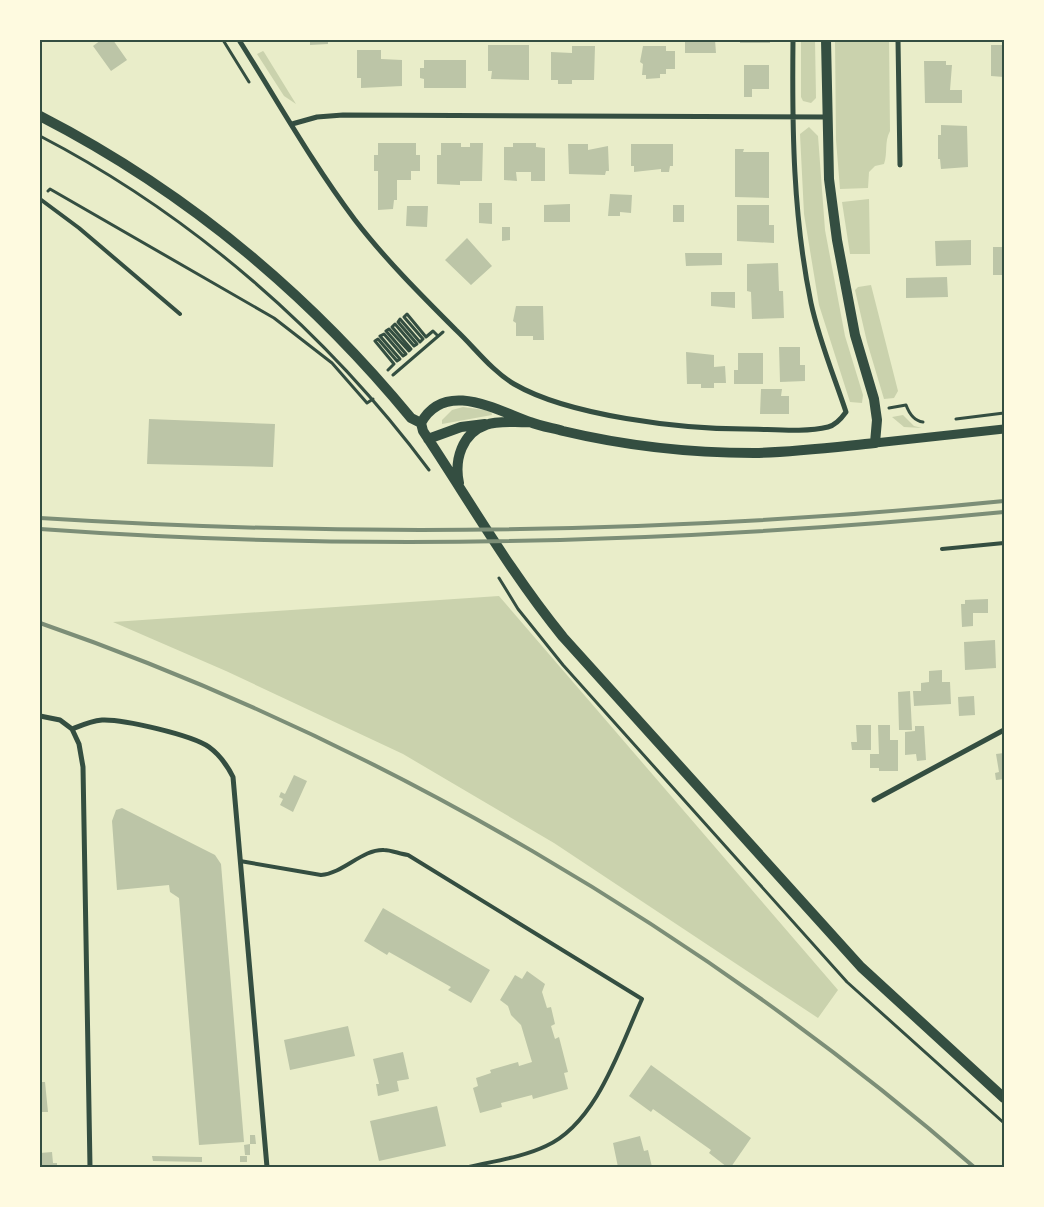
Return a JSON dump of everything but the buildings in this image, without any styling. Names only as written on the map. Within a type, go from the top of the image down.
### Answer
[{"type":"main road","points":[[421,423],[426,415],[440,406],[466,401],[498,408],[529,422],[609,441],[688,451],[755,453],[875,443],[876,420],[874,399],[855,335],[837,240],[829,179],[826,117],[826,40]]},
{"type":"main road","points":[[40,116],[87,142],[166,191],[247,252],[321,318],[353,351],[411,418],[421,423],[428,438],[514,573],[563,637],[861,967],[1004,1098]]},
{"type":"main road","points":[[428,438],[461,427],[529,422]]},
{"type":"main road","points":[[462,491],[457,468],[460,452],[467,439],[487,424]]},
{"type":"street","points":[[240,40],[334,190],[376,245],[496,370],[513,383],[561,403],[671,425],[724,429],[828,427],[841,419],[846,412],[811,304],[797,213],[793,118],[793,40]]},
{"type":"street","points":[[898,40],[900,165]]},
{"type":"street","points":[[292,124],[317,117],[343,115],[826,117]]},
{"type":"street","points":[[875,443],[1004,429]]},
{"type":"street","points":[[40,716],[60,720],[72,729],[79,744],[83,767],[90,1167]]},
{"type":"street","points":[[72,729],[88,722],[103,720],[151,728],[207,746],[220,756],[233,777],[266,1167]]},
{"type":"street","points":[[874,800],[1004,730]]},
{"type":"lane","points":[[41,199],[79,228],[180,314]]},
{"type":"lane","points":[[942,548],[1004,543]]},
{"type":"lane","points":[[240,861],[321,875],[334,874],[365,854],[383,850],[408,856],[642,999],[591,1105],[570,1131],[558,1140],[532,1152],[469,1167]]},
{"type":"path","points":[[40,136],[68,151],[146,200],[220,254],[284,308],[372,400],[430,472]]},
{"type":"path","points":[[41,199],[50,189],[274,318],[332,363],[367,404],[372,400]]},
{"type":"path","points":[[388,370],[394,364],[375,341],[378,339],[397,361],[400,359],[380,336],[384,334],[403,356],[406,354],[386,331],[389,329],[409,352],[411,349],[392,327],[395,324],[414,346],[417,344],[398,322],[400,319],[420,342],[423,339],[404,317],[407,314],[426,337],[433,331],[438,336]]},
{"type":"path","points":[[393,376],[433,341]]},
{"type":"path","points":[[889,408],[906,405],[909,412],[920,423],[930,422]]},
{"type":"path","points":[[948,420],[1004,413]]},
{"type":"green space","points":[[801,40],[815,40],[816,98],[811,103],[803,101],[801,97]]},
{"type":"green space","points":[[835,40],[889,40],[890,131],[887,139],[884,164],[875,166],[869,172],[868,188],[840,189],[836,140]]},
{"type":"green space","points":[[263,51],[296,104],[284,96],[257,54]]},
{"type":"green space","points":[[809,127],[818,136],[825,230],[845,336],[863,395],[862,403],[850,402],[819,305],[804,214],[800,134]]},
{"type":"green space","points":[[869,199],[870,254],[850,254],[842,202]]},
{"type":"green space","points":[[871,285],[898,391],[894,398],[884,399],[867,342],[855,290],[858,287]]},
{"type":"green space","points":[[463,407],[491,411],[492,415],[442,424],[442,420],[452,410]]},
{"type":"green space","points":[[903,415],[914,426],[922,428],[904,427],[892,417]]},
{"type":"green space","points":[[499,596],[838,990],[818,1018],[554,843],[403,754],[226,671],[113,622]]},
{"type":"railway","points":[[40,518],[281,528],[522,529],[764,520],[1004,501]]},
{"type":"railway","points":[[40,529],[160,536],[281,540],[401,542],[522,541],[763,531],[884,523],[1004,512]]},
{"type":"railway","points":[[40,623],[166,670],[290,724],[413,785],[532,851],[649,923],[762,1000],[870,1081],[974,1167]]}]
